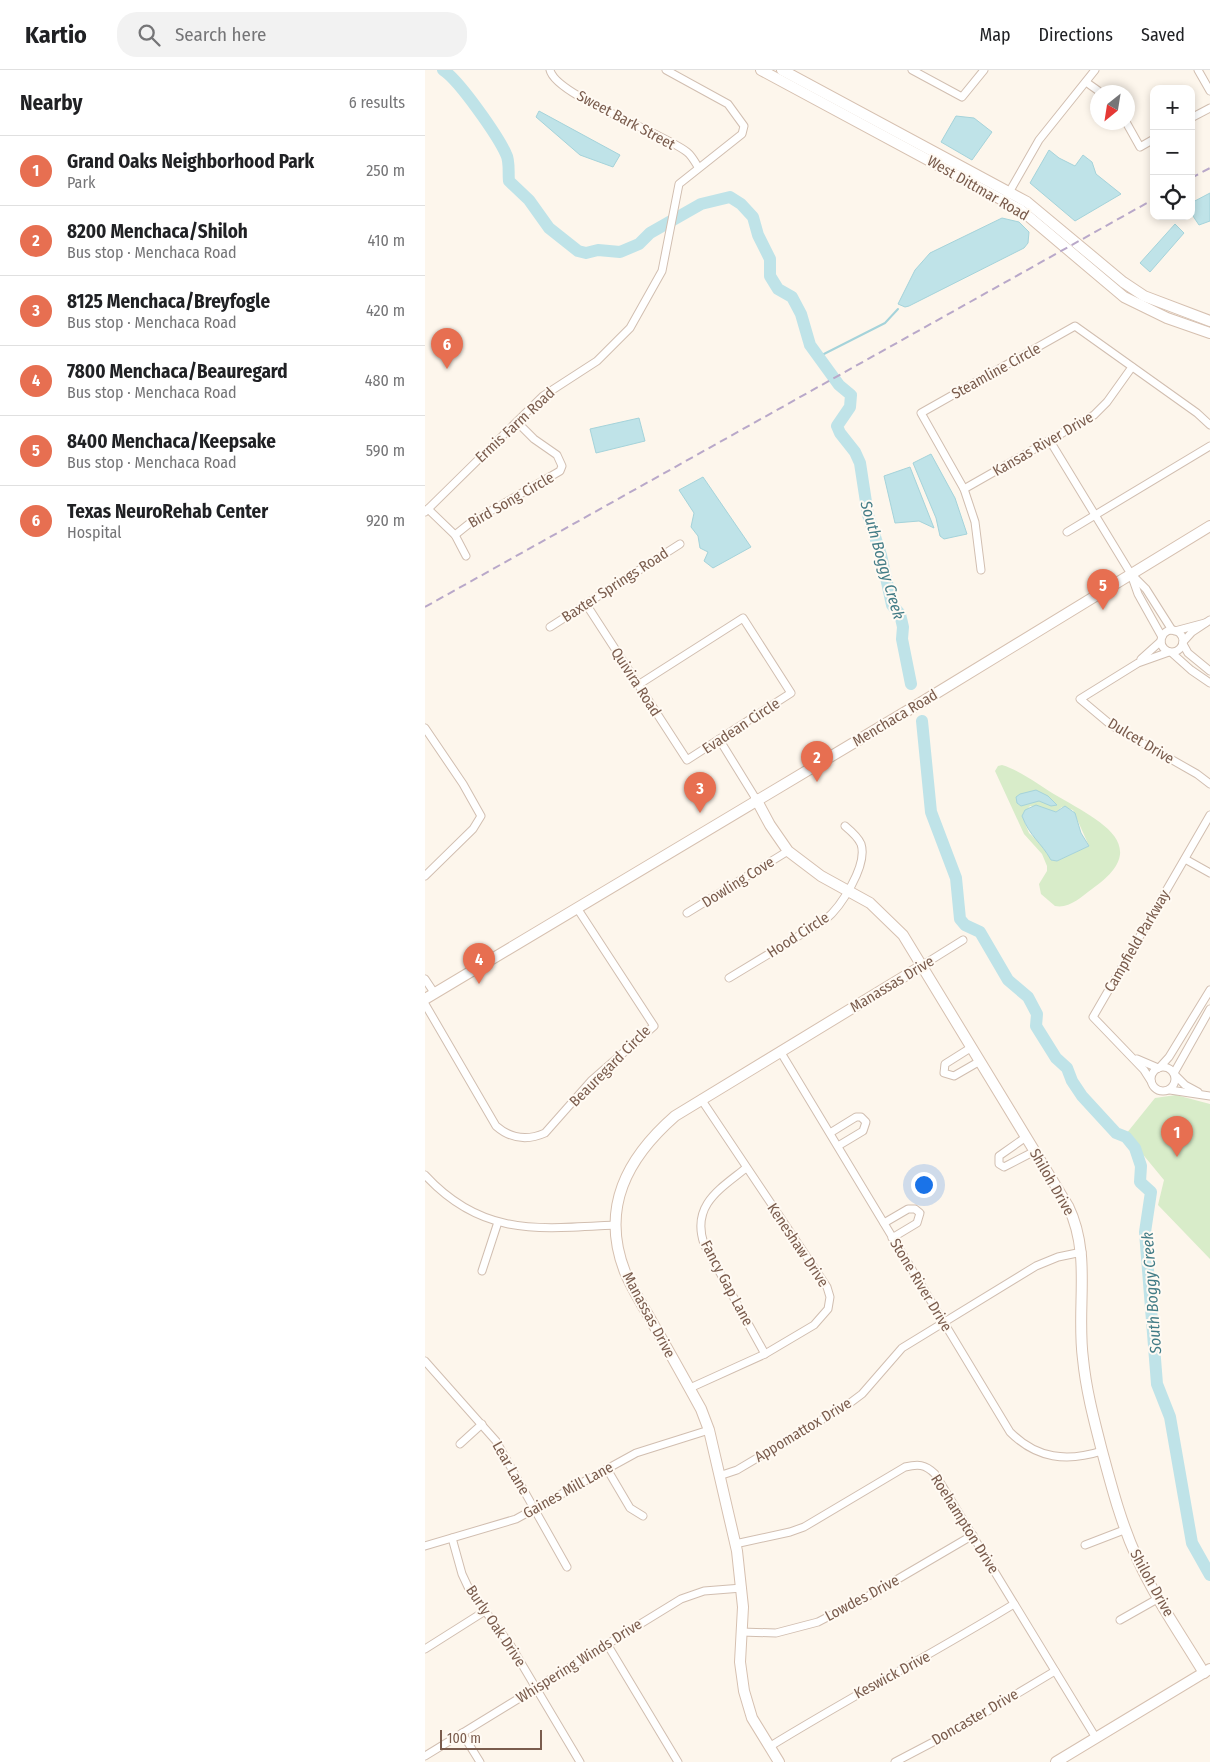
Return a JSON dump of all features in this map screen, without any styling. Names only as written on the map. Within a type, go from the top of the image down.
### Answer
[{"type":"street","name":"Ermis Farm Road","points":[[427,511],[552,388],[597,361],[623,336],[654,289],[662,272],[677,191],[682,180],[740,138],[744,126],[728,104],[666,70]]},
{"type":"street","name":"West Dittmar Road","points":[[761,70],[787,74],[1043,214],[1123,282],[1156,302],[1208,321]]},
{"type":"street","points":[[912,70],[962,97],[984,70]]},
{"type":"street","points":[[1007,196],[1039,140],[1095,70]]},
{"type":"street","points":[[1198,70],[1210,91]]},
{"type":"street","name":"Sweet Bark Street","points":[[551,72],[586,100],[632,121],[685,151],[698,167]]},
{"type":"street","points":[[1086,82],[1090,85]]},
{"type":"street","points":[[1195,116],[1210,108]]},
{"type":"street","points":[[1131,130],[1140,146],[1150,141]]},
{"type":"street","name":"West Dittmar Road","points":[[1007,196],[1109,286],[1155,313],[1210,333]]},
{"type":"street","points":[[1155,313],[1157,307],[1191,318],[1208,321]]},
{"type":"street","name":"Steamline Circle","points":[[981,570],[976,529],[964,489],[921,413],[1075,326],[1197,413],[1210,425]]},
{"type":"street","name":"Kansas River Drive","points":[[964,489],[1050,441],[1101,409],[1132,367]]},
{"type":"street","name":"Bird Song Circle","points":[[455,535],[470,523],[560,471],[562,466],[557,455],[534,439],[517,422]]},
{"type":"street","points":[[1050,441],[1131,574],[1138,594],[1161,639],[1163,648],[1210,683]]},
{"type":"street","points":[[1067,532],[1210,446]]},
{"type":"street","points":[[427,511],[455,535],[466,556]]},
{"type":"street","name":"Menchaca Road","points":[[425,999],[756,799],[917,705],[1210,526]]},
{"type":"street","name":"Baxter Springs Road","points":[[550,627],[680,544]]},
{"type":"street","points":[[1131,574],[1146,589],[1174,631],[1181,634],[1188,653],[1210,671]]},
{"type":"street","name":"Quivira Road","points":[[586,604],[687,760]]},
{"type":"street","name":"Evadean Circle","points":[[639,685],[743,618],[791,693],[687,760]]},
{"type":"street","points":[[1161,639],[1167,632],[1208,621]]},
{"type":"street","points":[[1170,652],[1179,650],[1192,632],[1208,621]]},
{"type":"street","name":"Dulcet Drive","points":[[1138,663],[1161,639]]},
{"type":"street","name":"Dulcet Drive","points":[[1170,652],[1138,663],[1080,699],[1111,725],[1197,774],[1210,784]]},
{"type":"street","points":[[425,728],[463,784],[481,816],[473,829],[425,876]]},
{"type":"street","points":[[719,739],[756,799]]},
{"type":"street","name":"Shiloh Drive","points":[[756,799],[773,831],[788,850],[821,876],[870,903],[893,924],[923,965],[1073,1216],[1082,1252],[1083,1274],[1080,1320],[1083,1358],[1091,1410],[1124,1530],[1138,1561],[1159,1598],[1207,1671]]},
{"type":"street","name":"Campfield Parkway","points":[[1151,1081],[1093,1017],[1210,815]]},
{"type":"street","name":"Hood Circle","points":[[729,978],[825,920],[837,908],[860,866],[862,852],[859,839],[845,826]]},
{"type":"street","name":"Dowling Cove","points":[[687,913],[788,850]]},
{"type":"street","points":[[1185,859],[1210,873]]},
{"type":"street","name":"Beauregard Circle","points":[[425,1004],[496,1126],[508,1135],[521,1138],[545,1133],[591,1081],[654,1026],[577,908]]},
{"type":"street","name":"Manassas Drive","points":[[779,1762],[752,1718],[744,1691],[740,1662],[742,1588],[735,1544],[709,1430],[690,1388],[625,1272],[617,1244],[616,1210],[622,1188],[639,1153],[675,1116],[963,940]]},
{"type":"street","points":[[425,979],[435,994]]},
{"type":"street","points":[[1210,990],[1169,1057],[1153,1074],[1151,1081],[1159,1091],[1170,1090],[1210,1096]]},
{"type":"street","points":[[1170,1090],[1175,1083],[1175,1074],[1210,1009]]},
{"type":"street","points":[[972,1047],[945,1064],[944,1074],[954,1076],[980,1061]]},
{"type":"street","name":"Stone River Drive","points":[[780,1051],[1003,1422],[1025,1446],[1044,1455],[1062,1458],[1079,1457],[1102,1451]]},
{"type":"street","name":"Campfield Parkway","points":[[1132,1058],[1159,1068]]},
{"type":"street","points":[[1159,1068],[1166,1067],[1185,1085],[1198,1093]]},
{"type":"street","name":"Keneshaw Drive","points":[[690,1388],[765,1354],[821,1320],[828,1309],[830,1297],[827,1287],[701,1099]]},
{"type":"street","points":[[830,1133],[856,1117],[861,1117],[866,1122],[863,1131],[838,1146]]},
{"type":"street","points":[[1026,1137],[999,1156],[999,1164],[1005,1167],[1011,1166],[1035,1151]]},
{"type":"street","name":"Fancy Gap Lane","points":[[746,1168],[711,1197],[704,1207],[700,1226],[704,1244],[765,1354]]},
{"type":"street","points":[[425,1175],[455,1202],[481,1216],[498,1222],[540,1228],[615,1226]]},
{"type":"street","points":[[884,1224],[908,1209],[915,1209],[920,1213],[917,1222],[893,1238]]},
{"type":"street","points":[[482,1271],[498,1222]]},
{"type":"street","name":"Appomattox Drive","points":[[719,1476],[737,1470],[850,1403],[862,1394],[902,1348],[1036,1266],[1058,1257],[1082,1252]]},
{"type":"street","name":"Lear Lane","points":[[425,1361],[482,1424],[499,1446],[567,1567]]},
{"type":"street","name":"Lear Lane","points":[[460,1444],[482,1424]]},
{"type":"street","name":"Gaines Mill Lane","points":[[425,1546],[505,1523],[646,1449],[709,1430]]},
{"type":"street","name":"Roehampton Drive","points":[[735,1544],[799,1530],[905,1467],[921,1464],[935,1474],[1096,1738]]},
{"type":"street","points":[[607,1469],[630,1508],[643,1516]]},
{"type":"street","points":[[1085,1545],[1124,1530]]},
{"type":"street","name":"Lowdes Drive","points":[[741,1632],[776,1633],[818,1622],[874,1593],[973,1535]]},
{"type":"street","name":"Burly Oak Drive","points":[[452,1538],[462,1574],[469,1589],[505,1638],[580,1762]]},
{"type":"street","name":"Whispering Winds Drive","points":[[425,1756],[692,1594],[742,1588]]},
{"type":"street","points":[[1120,1620],[1159,1598]]},
{"type":"street","name":"Keswick Drive","points":[[769,1747],[865,1689],[920,1660],[1015,1604]]},
{"type":"street","points":[[425,1649],[485,1611]]},
{"type":"street","points":[[607,1644],[678,1762]]},
{"type":"street","name":"Doncaster Drive","points":[[895,1762],[958,1729],[1055,1671]]},
{"type":"street","points":[[1056,1762],[1207,1671]]},
{"type":"street","points":[[462,1733],[480,1762]]},
{"type":"green space","points":[[1002,765],[1024,775],[1090,815],[1104,825],[1114,836],[1120,847],[1119,860],[1110,874],[1075,902],[1065,906],[1055,906],[1041,894],[1039,884],[1047,871],[1047,866],[1042,854],[1024,834],[995,771],[998,766]],"holes":[[[1030,806],[1056,812],[1062,807],[1073,810],[1089,846],[1057,861],[1051,860],[1044,847],[1029,833],[1022,816]]]},
{"type":"green space","points":[[1176,1095],[1210,1104],[1210,1259],[1158,1205],[1164,1180],[1126,1134],[1155,1098]]},
{"type":"water","points":[[539,111],[620,155],[613,167],[580,155],[536,117]]},
{"type":"water","points":[[956,116],[974,118],[992,132],[972,160],[941,142]]},
{"type":"water","points":[[1049,150],[1059,158],[1075,166],[1083,155],[1092,162],[1096,174],[1121,194],[1075,221],[1030,183]]},
{"type":"water","points":[[1210,193],[1210,221],[1199,225],[1195,219],[1195,201]]},
{"type":"water","points":[[1002,218],[1019,222],[1029,232],[1028,243],[1024,248],[909,306],[905,307],[898,304],[915,270],[930,253]]},
{"type":"water","points":[[1175,224],[1184,233],[1150,272],[1140,263]]},
{"type":"water","points":[[639,418],[645,441],[596,453],[590,429]]},
{"type":"water","points":[[931,454],[955,498],[967,534],[944,539],[940,536],[936,518],[913,463]]},
{"type":"water","points":[[910,467],[934,528],[919,521],[895,523],[884,476]]},
{"type":"water","points":[[703,477],[751,547],[713,568],[704,561],[708,552],[700,548],[698,536],[691,527],[694,513],[679,490]]},
{"type":"water","points":[[1036,790],[1048,796],[1057,805],[1051,806],[1039,801],[1021,806],[1017,803],[1016,797],[1020,794]]},
{"type":"water","points":[[1036,805],[1056,812],[1065,806],[1075,813],[1081,833],[1089,846],[1057,861],[1051,860],[1022,816],[1025,810]]},
{"type":"waterway","name":"South Boggy Creek","points":[[443,70],[468,96],[502,146],[508,160],[509,181],[529,200],[549,228],[578,251],[586,253],[598,250],[620,252],[639,244],[650,233],[701,204],[730,197],[741,204],[753,217],[758,235],[770,259],[770,276],[778,289],[792,297],[801,314],[810,345],[839,385],[851,395],[850,407],[837,426],[840,433],[855,452],[860,463],[868,515],[881,555],[892,605],[900,614],[903,627],[902,639],[911,684]]},
{"type":"waterway","points":[[818,357],[885,323],[898,309]]},
{"type":"waterway","name":"South Boggy Creek","points":[[922,721],[931,812],[956,878],[960,919],[965,925],[980,932],[1008,980],[1028,997],[1037,1014],[1036,1026],[1056,1058],[1067,1068],[1072,1081],[1082,1096],[1116,1133],[1126,1137],[1135,1148],[1141,1166],[1140,1182],[1151,1192],[1145,1232],[1157,1384],[1170,1417],[1192,1543],[1210,1575]]},
{"type":"railway","points":[[1195,176],[1210,168]]},
{"type":"railway","points":[[425,607],[1150,201]]},
{"type":"place","name":"Texas NeuroRehab Center","points":[[447,369]]},
{"type":"place","name":"8400 Menchaca/Keepsake","points":[[1103,610]]},
{"type":"place","name":"8200 Menchaca/Shiloh","points":[[817,782]]},
{"type":"place","name":"8125 Menchaca/Breyfogle","points":[[700,813]]},
{"type":"place","name":"7800 Menchaca/Beauregard","points":[[479,984]]},
{"type":"place","name":"Grand Oaks Neighborhood Park","points":[[1177,1157]]}]
